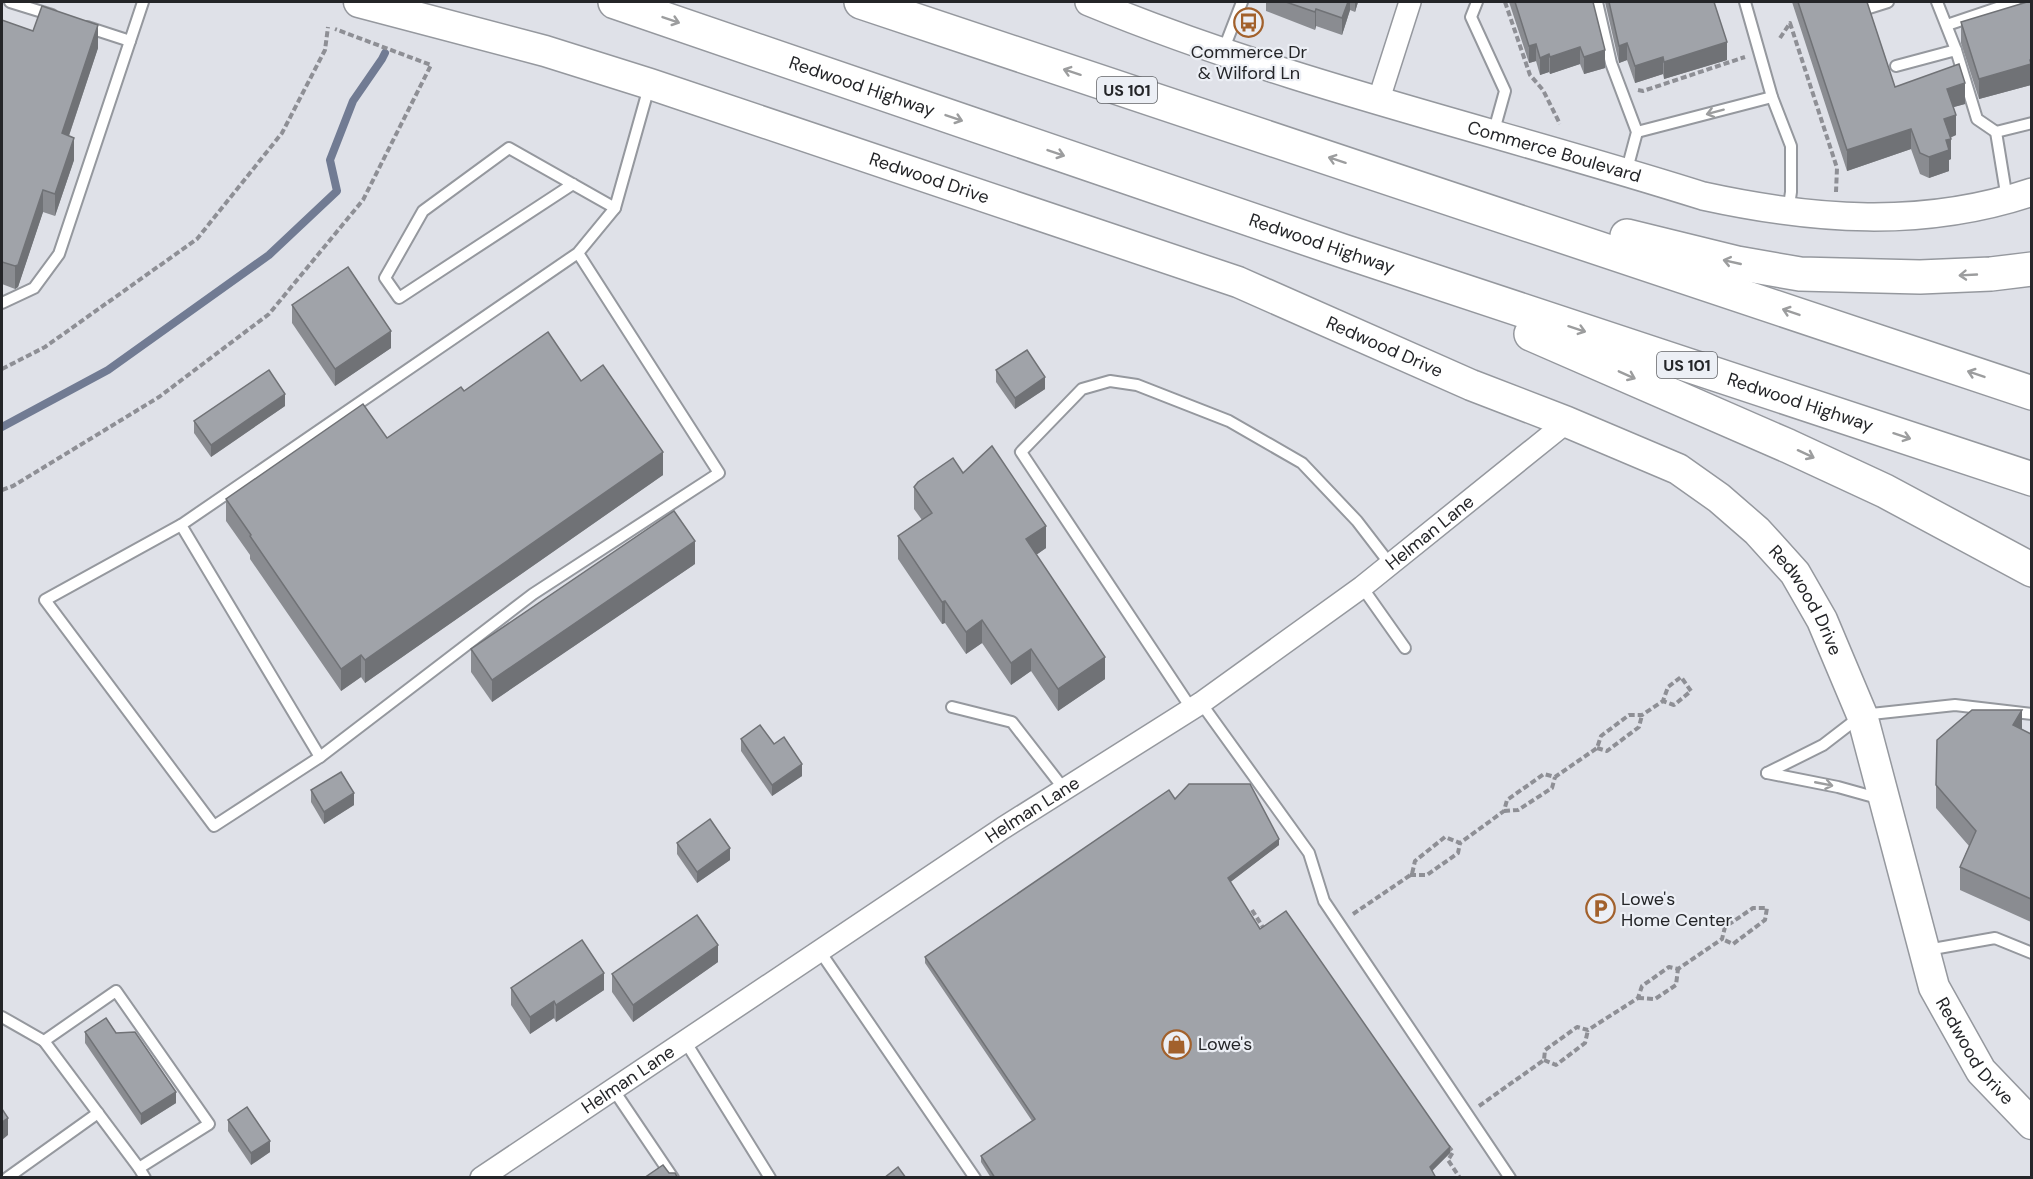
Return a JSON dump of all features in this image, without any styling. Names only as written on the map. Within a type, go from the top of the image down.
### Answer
[{"type":"highway","name":"Redwood Highway","points":[[615,2],[1342,251],[2031,479]]},
{"type":"highway","name":"US 101","points":[[861,2],[2031,393]]},
{"type":"highway","points":[[1393,178],[1737,263],[1800,274],[1920,277],[1991,274],[2031,268]]},
{"type":"highway","points":[[1342,251],[1885,490],[2031,570]]},
{"type":"main road","name":"Redwood Drive","points":[[359,2],[545,51],[650,84],[1238,282],[1471,385],[1567,422],[1678,469],[1719,498],[1757,531],[1795,573],[1822,620],[1862,715],[1934,987],[1981,1071],[2031,1124]]},
{"type":"street","name":"Commerce Boulevard","points":[[1089,2],[1157,30],[1378,102],[1703,196],[1788,212],[1848,218],[1906,217],[1960,210],[2019,196]]},
{"type":"street","points":[[1378,102],[1410,2]]},
{"type":"street","name":"Helman Lane","points":[[481,1178],[819,950],[1196,705],[1362,587],[1567,422]]},
{"type":"lane","points":[[9,2],[130,41]]},
{"type":"lane","points":[[2,303],[33,288],[59,254],[143,2]]},
{"type":"lane","points":[[1222,51],[1240,2]]},
{"type":"lane","points":[[1477,2],[1471,17],[1505,91],[1493,135]]},
{"type":"lane","points":[[1597,2],[1611,63],[1637,132],[1626,172]]},
{"type":"lane","points":[[1745,2],[1772,97],[1791,146],[1791,192],[1788,212]]},
{"type":"lane","points":[[1869,8],[1888,2]]},
{"type":"lane","points":[[1938,2],[1956,50],[1977,119],[1996,132],[2019,196]]},
{"type":"lane","points":[[1947,25],[2015,2]]},
{"type":"lane","points":[[1896,66],[1956,50]]},
{"type":"lane","points":[[578,254],[719,473],[533,594],[320,757],[214,826],[45,600],[181,525],[578,254],[615,208],[650,84]]},
{"type":"lane","points":[[1637,132],[1772,97]]},
{"type":"lane","points":[[1996,132],[2031,123]]},
{"type":"lane","points":[[573,184],[399,298],[385,279],[423,211],[509,147],[615,208]]},
{"type":"lane","points":[[1390,564],[1357,520],[1302,463],[1229,421],[1137,385],[1110,381],[1082,389],[1022,452],[1196,705],[1309,853],[1324,901],[1510,1178]]},
{"type":"lane","points":[[181,525],[320,757]]},
{"type":"lane","points":[[1362,587],[1405,648]]},
{"type":"lane","points":[[1884,800],[1838,787],[1767,773],[1822,745],[1862,715],[1955,705],[2031,714]]},
{"type":"lane","points":[[952,707],[1012,722],[1064,789]]},
{"type":"lane","points":[[1923,951],[1995,938],[2031,953]]},
{"type":"lane","points":[[819,950],[975,1178]]},
{"type":"lane","points":[[2,1017],[44,1041],[142,1173],[209,1124],[116,991],[44,1041]]},
{"type":"lane","points":[[685,1041],[770,1178]]},
{"type":"lane","points":[[613,1089],[673,1178]]},
{"type":"lane","points":[[7,1178],[98,1113]]},
{"type":"path","points":[[1505,2],[1530,75],[1543,90],[1560,124]]},
{"type":"path","points":[[1780,38],[1790,23],[1837,168],[1836,196]]},
{"type":"path","points":[[2,369],[45,347],[197,239],[282,133],[325,50],[328,27]]},
{"type":"path","points":[[2,490],[13,486],[159,397],[269,314],[363,200],[431,65],[335,29]]},
{"type":"path","points":[[1620,86],[1643,91],[1746,57]]},
{"type":"path","points":[[1597,748],[1607,751],[1639,727],[1642,716],[1663,701],[1668,687],[1681,677],[1691,691],[1674,705],[1663,701]]},
{"type":"path","points":[[1410,875],[1427,875],[1458,853],[1460,843],[1504,811],[1518,810],[1552,788],[1555,777],[1597,748],[1601,736],[1629,715],[1642,716]]},
{"type":"path","points":[[1504,811],[1507,800],[1544,774],[1555,777]]},
{"type":"path","points":[[1345,919],[1412,874],[1415,861],[1445,837],[1460,843]]},
{"type":"path","points":[[1638,998],[1642,986],[1669,967],[1678,969],[1722,939],[1725,927],[1753,908],[1767,908],[1765,920],[1733,944],[1722,939]]},
{"type":"path","points":[[1252,910],[1264,929],[1271,924]]},
{"type":"path","points":[[1474,1109],[1544,1060],[1545,1050],[1577,1027],[1588,1030],[1638,998],[1655,999],[1676,985],[1678,969]]},
{"type":"path","points":[[1544,1060],[1556,1065],[1586,1043],[1588,1030]]},
{"type":"path","points":[[1446,1143],[1453,1152],[1448,1160],[1460,1178]]},
{"type":"building","points":[[1286,2],[1348,2],[1342,18]]},
{"type":"building","points":[[1515,2],[1593,2],[1605,50],[1584,57],[1580,47],[1540,58],[1536,44],[1529,46]]},
{"type":"building","points":[[1609,2],[1714,2],[1727,42],[1664,62],[1663,57],[1635,66],[1627,43],[1619,46]]},
{"type":"building","points":[[1798,2],[1867,2],[1895,87],[1959,64],[1965,83],[1947,89],[1956,115],[1944,119],[1951,139],[1946,140],[1949,150],[1929,157],[1920,153],[1911,129],[1847,150]]},
{"type":"building","points":[[2031,2],[2031,64],[1979,79],[1961,22]]},
{"type":"building","points":[[42,6],[98,25],[62,133],[74,138],[55,194],[43,190],[18,265],[15,266],[2,262],[2,20],[33,31]]},
{"type":"building","points":[[348,267],[391,331],[335,369],[292,305]]},
{"type":"building","points":[[548,332],[581,381],[603,365],[663,452],[365,660],[361,655],[341,669],[226,499],[363,404],[387,438],[461,387],[464,391]]},
{"type":"building","points":[[1027,350],[1045,377],[1015,398],[996,370]]},
{"type":"building","points":[[269,370],[285,394],[211,445],[194,421]]},
{"type":"building","points":[[992,446],[1046,526],[1026,539],[1105,657],[1058,689],[1031,649],[1011,663],[982,620],[966,632],[945,601],[942,602],[898,536],[932,513],[914,487],[918,482],[953,458],[963,473]]},
{"type":"building","points":[[674,511],[695,541],[492,680],[471,649]]},
{"type":"building","points":[[1972,710],[2022,710],[2013,725],[2031,734],[2031,899],[1960,867],[1976,831],[1936,785],[1937,740]]},
{"type":"building","points":[[760,725],[774,744],[784,737],[802,764],[772,785],[741,739]]},
{"type":"building","points":[[341,772],[354,793],[324,812],[311,790]]},
{"type":"building","name":"Lowe's","points":[[1189,784],[1250,784],[1279,839],[1228,878],[1260,929],[1286,911],[1450,1147],[1430,1167],[1436,1178],[995,1178],[981,1156],[1035,1119],[925,957],[1169,790],[1175,799]]},
{"type":"building","points":[[710,819],[730,848],[697,872],[677,843]]},
{"type":"building","points":[[697,915],[718,945],[633,1005],[612,974]]},
{"type":"building","points":[[582,940],[604,973],[556,1005],[554,1001],[530,1017],[511,988]]},
{"type":"building","points":[[106,1018],[116,1033],[135,1032],[176,1092],[141,1114],[85,1032]]},
{"type":"building","points":[[247,1107],[270,1141],[251,1153],[228,1120]]},
{"type":"building","points":[[2,1109],[8,1118],[2,1122]]},
{"type":"building","points":[[663,1165],[669,1173],[675,1173],[678,1178],[644,1178]]},
{"type":"building","points":[[898,1167],[906,1178],[884,1178]]},
{"type":"waterway","points":[[2,427],[108,370],[269,255],[337,191],[330,160],[353,101],[385,53]]},
{"type":"place","name":"Commerce Dr & Wilford Ln","points":[[1249,23]]},
{"type":"place","name":"Lowe's Home Center","points":[[1600,909]]},
{"type":"place","name":"Lowe's","points":[[1177,1044]]}]
